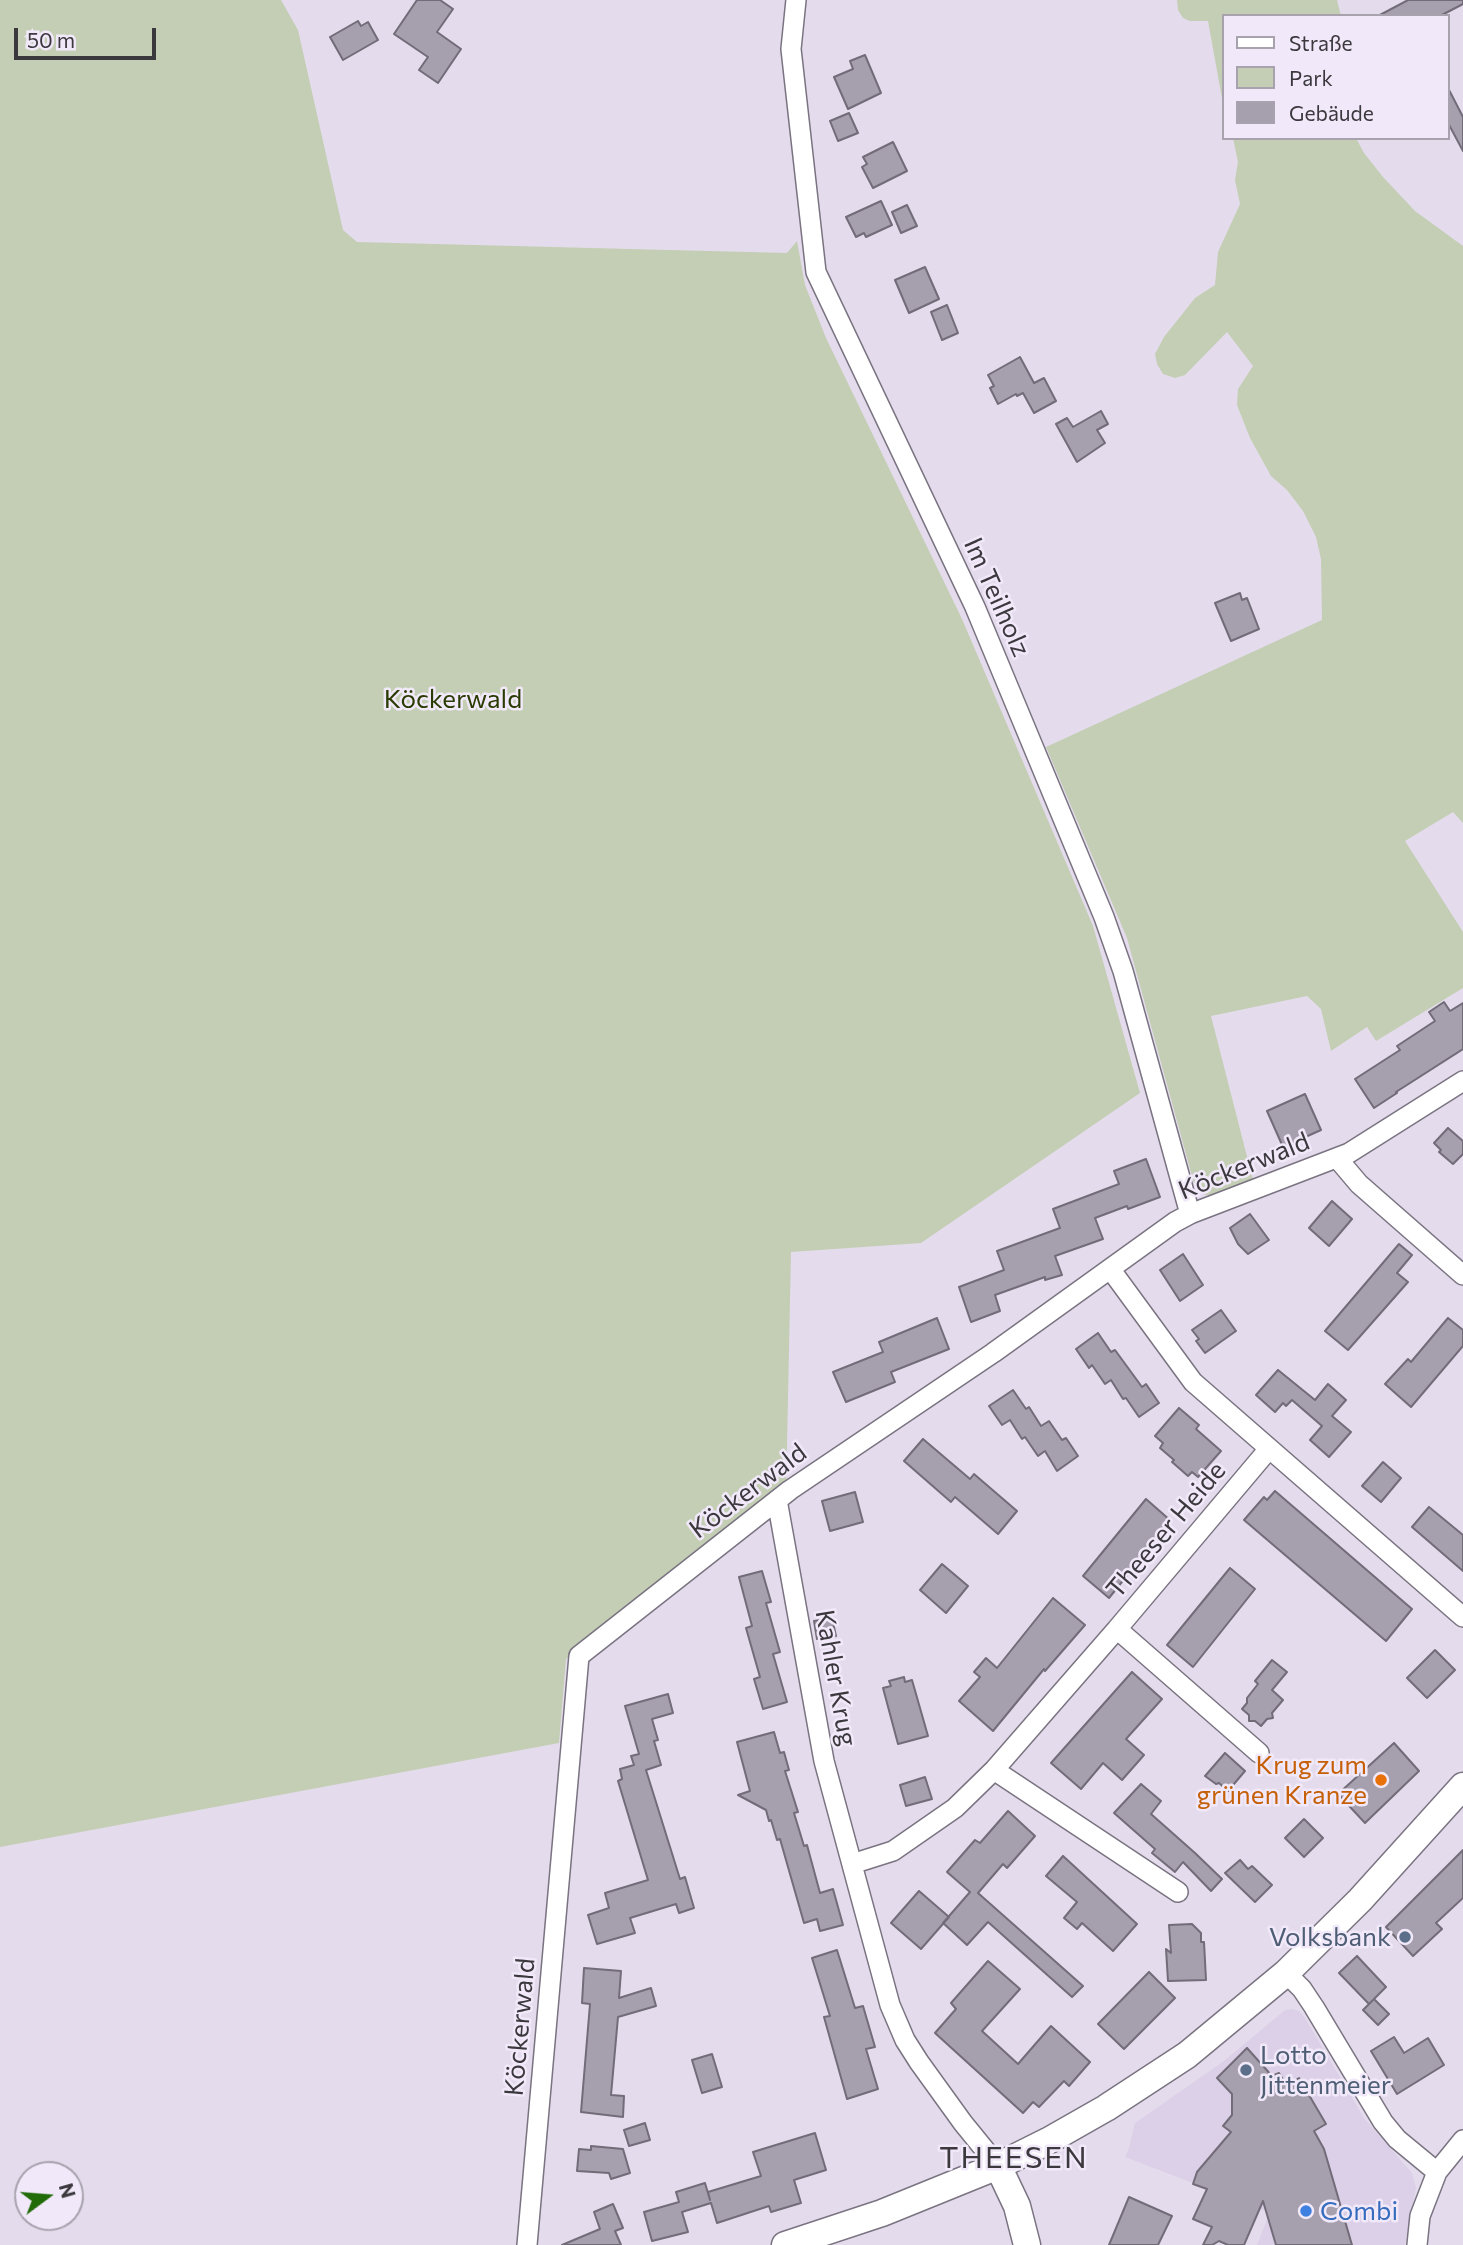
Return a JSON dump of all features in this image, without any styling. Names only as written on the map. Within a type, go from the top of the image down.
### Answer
[{"type":"main road","points":[[785,2245],[882,2213],[998,2166],[1076,2126],[1172,2066],[1286,1973],[1360,1900],[1463,1786]]},
{"type":"main road","points":[[998,2166],[1017,2206],[1027,2245]]},
{"type":"street","name":"Im Teilholz","points":[[796,0],[791,48],[816,272],[975,607],[1104,917],[1123,971],[1190,1214]]},
{"type":"street","name":"Köckerwald","points":[[527,2245],[579,1656],[812,1474],[982,1360],[1175,1222],[1363,1146],[1463,1081]]},
{"type":"street","points":[[1337,1158],[1359,1184],[1463,1275]]},
{"type":"street","points":[[1111,1270],[1185,1374],[1268,1450],[1463,1617]]},
{"type":"street","name":"Theeser Heide","points":[[1259,1753],[1117,1629],[1268,1450]]},
{"type":"street","name":"Kahler Krug","points":[[777,1500],[817,1731],[890,2005],[905,2040],[963,2123],[998,2166]]},
{"type":"street","points":[[852,1864],[893,1851],[955,1808],[994,1770],[1117,1629]]},
{"type":"street","points":[[994,1770],[1178,1892]]},
{"type":"street","points":[[1286,1973],[1302,1989],[1314,2007],[1383,2122],[1397,2139],[1437,2172]]},
{"type":"street","points":[[1417,2245],[1420,2216],[1437,2172],[1463,2140]]},
{"type":"shaded area","points":[[1285,2010],[1299,2011],[1305,2018],[1364,2118],[1412,2173],[1416,2188],[1405,2245],[1257,2245],[1268,2217],[1266,2211],[1125,2157],[1135,2123],[1224,2061]]},
{"type":"green space","name":"Köckerwald","points":[[0,0],[281,0],[298,30],[343,230],[357,242],[787,253],[797,241],[805,285],[826,338],[962,619],[1093,926],[1140,1093],[921,1243],[791,1252],[786,1493],[566,1659],[559,1743],[0,1847]]},
{"type":"green space","points":[[1177,0],[1337,0],[1340,14],[1222,14],[1222,98],[1208,21],[1190,21],[1183,18],[1178,10]]},
{"type":"green space","points":[[1233,140],[1357,140],[1383,177],[1415,211],[1463,246],[1463,823],[1453,812],[1405,841],[1463,932],[1463,988],[1376,1041],[1367,1027],[1331,1051],[1321,1009],[1307,996],[1211,1016],[1253,1180],[1213,1195],[1205,1195],[1195,1187],[1127,938],[1046,747],[1322,620],[1321,559],[1316,537],[1303,511],[1287,490],[1271,476],[1250,438],[1237,405],[1238,389],[1253,366],[1227,332],[1185,375],[1175,378],[1163,374],[1155,354],[1164,337],[1195,298],[1215,285],[1218,252],[1240,204],[1235,180],[1238,162]]},
{"type":"building","points":[[417,0],[440,0],[453,9],[437,32],[461,49],[438,83],[419,70],[428,57],[394,34]]},
{"type":"building","points":[[1408,0],[1463,0],[1463,4],[1444,14],[1382,14]]},
{"type":"building","points":[[358,21],[361,26],[368,22],[378,40],[343,60],[330,37]]},
{"type":"building","points":[[865,55],[881,93],[848,109],[834,77],[853,69],[850,61]]},
{"type":"building","points":[[1449,90],[1463,117],[1463,151],[1449,125]]},
{"type":"building","points":[[849,113],[858,133],[838,141],[830,121]]},
{"type":"building","points":[[893,142],[907,171],[873,188],[862,167],[867,164],[863,157]]},
{"type":"building","points":[[881,201],[892,225],[866,237],[864,233],[856,237],[846,217]]},
{"type":"building","points":[[907,205],[917,226],[901,233],[892,212]]},
{"type":"building","points":[[925,267],[939,299],[909,313],[895,280]]},
{"type":"building","points":[[947,305],[958,333],[942,340],[931,312]]},
{"type":"building","points":[[1020,357],[1034,383],[1044,378],[1056,401],[1034,413],[1023,393],[998,404],[990,388],[994,386],[988,375]]},
{"type":"building","points":[[1101,411],[1108,424],[1097,430],[1105,443],[1077,462],[1056,424],[1067,418],[1073,427]]},
{"type":"building","points":[[1240,593],[1242,600],[1247,598],[1259,629],[1231,641],[1215,603]]},
{"type":"building","points":[[1444,1002],[1450,1011],[1463,1003],[1463,1049],[1374,1108],[1355,1079],[1400,1050],[1397,1046],[1435,1021],[1429,1012]]},
{"type":"building","points":[[1305,1094],[1321,1130],[1283,1147],[1267,1111]]},
{"type":"building","points":[[1448,1128],[1463,1141],[1463,1154],[1453,1164],[1439,1152],[1441,1150],[1434,1143]]},
{"type":"building","points":[[1146,1159],[1160,1197],[1095,1218],[1103,1239],[1055,1256],[1062,1275],[1045,1280],[1045,1277],[995,1295],[1000,1311],[971,1322],[959,1287],[1004,1270],[997,1251],[1060,1228],[1053,1209],[1119,1184],[1114,1171]]},
{"type":"building","points":[[1332,1201],[1352,1219],[1329,1246],[1309,1228]]},
{"type":"building","points":[[1250,1214],[1269,1240],[1248,1254],[1238,1244],[1230,1228]]},
{"type":"building","points":[[1399,1244],[1412,1255],[1397,1273],[1408,1282],[1348,1350],[1325,1331]]},
{"type":"building","points":[[1183,1254],[1203,1285],[1180,1301],[1160,1270]]},
{"type":"building","points":[[1221,1310],[1236,1331],[1205,1353],[1192,1330]]},
{"type":"building","points":[[937,1318],[949,1349],[891,1372],[895,1382],[846,1402],[833,1372],[883,1352],[879,1342]]},
{"type":"building","points":[[1448,1318],[1463,1330],[1463,1346],[1411,1407],[1385,1384],[1408,1359],[1411,1362]]},
{"type":"building","points":[[1098,1333],[1111,1352],[1115,1350],[1142,1387],[1146,1384],[1159,1403],[1139,1417],[1111,1380],[1105,1384],[1092,1365],[1089,1368],[1076,1349]]},
{"type":"building","points":[[1278,1370],[1315,1400],[1328,1384],[1346,1400],[1332,1416],[1351,1432],[1329,1457],[1310,1440],[1322,1426],[1292,1400],[1286,1406],[1283,1403],[1275,1412],[1256,1395]]},
{"type":"building","points":[[1013,1390],[1026,1409],[1029,1407],[1041,1426],[1049,1421],[1062,1440],[1066,1438],[1078,1456],[1057,1471],[1045,1451],[1038,1456],[1025,1437],[1022,1439],[1010,1420],[1002,1425],[989,1406]]},
{"type":"building","points":[[1179,1408],[1199,1425],[1196,1429],[1221,1451],[1198,1477],[1192,1472],[1188,1476],[1172,1462],[1174,1460],[1160,1448],[1163,1443],[1155,1436]]},
{"type":"building","points":[[923,1439],[970,1479],[974,1474],[1017,1511],[998,1534],[955,1497],[951,1502],[904,1461]]},
{"type":"building","points":[[1383,1462],[1401,1478],[1381,1502],[1362,1486]]},
{"type":"building","points":[[1275,1491],[1412,1609],[1386,1641],[1244,1520],[1264,1497],[1267,1500]]},
{"type":"building","points":[[855,1492],[863,1522],[830,1531],[822,1501]]},
{"type":"building","points":[[1146,1499],[1171,1521],[1109,1598],[1083,1576]]},
{"type":"building","points":[[1429,1507],[1463,1535],[1463,1571],[1412,1527]]},
{"type":"building","points":[[942,1564],[968,1586],[946,1613],[920,1590]]},
{"type":"building","points":[[1230,1568],[1255,1589],[1193,1667],[1167,1645]]},
{"type":"building","points":[[762,1571],[771,1602],[766,1603],[780,1652],[773,1654],[787,1702],[763,1709],[754,1679],[760,1677],[746,1628],[752,1626],[739,1577]]},
{"type":"building","points":[[1053,1598],[1085,1625],[1045,1671],[1044,1669],[993,1731],[959,1701],[980,1677],[974,1672],[986,1658],[997,1668]]},
{"type":"building","points":[[832,1618],[836,1636],[817,1639],[814,1621]]},
{"type":"building","points":[[1435,1650],[1455,1670],[1427,1698],[1407,1678]]},
{"type":"building","points":[[1272,1660],[1287,1672],[1272,1690],[1283,1700],[1272,1713],[1273,1718],[1267,1719],[1261,1726],[1255,1721],[1249,1721],[1249,1715],[1242,1709],[1258,1684],[1255,1681]]},
{"type":"building","points":[[1132,1672],[1162,1699],[1126,1739],[1144,1755],[1122,1780],[1103,1763],[1081,1789],[1051,1763]]},
{"type":"building","points":[[904,1677],[905,1682],[912,1680],[928,1736],[898,1744],[883,1688],[891,1686],[889,1681]]},
{"type":"building","points":[[668,1694],[673,1713],[652,1719],[658,1740],[654,1741],[661,1765],[646,1770],[680,1879],[685,1877],[694,1908],[679,1913],[676,1904],[630,1918],[635,1933],[597,1944],[588,1915],[609,1908],[605,1893],[648,1880],[618,1781],[622,1779],[620,1769],[634,1765],[631,1756],[639,1754],[625,1706]]},
{"type":"building","points":[[774,1732],[780,1753],[784,1752],[789,1770],[785,1771],[798,1812],[794,1813],[804,1846],[807,1845],[820,1893],[833,1889],[843,1925],[820,1931],[817,1919],[804,1923],[780,1839],[777,1840],[766,1810],[738,1795],[750,1791],[737,1742]]},
{"type":"building","name":"Krug zum grünen Kranze","points":[[1394,1743],[1419,1771],[1365,1823],[1338,1794]]},
{"type":"building","points":[[1225,1753],[1245,1771],[1228,1791],[1205,1776]]},
{"type":"building","points":[[925,1777],[932,1799],[906,1806],[900,1785]]},
{"type":"building","points":[[1141,1784],[1161,1801],[1151,1814],[1222,1879],[1211,1891],[1183,1862],[1175,1872],[1152,1853],[1155,1849],[1114,1813]]},
{"type":"building","points":[[1008,1811],[1035,1836],[1007,1868],[1003,1864],[978,1893],[1083,1986],[1072,1997],[988,1922],[967,1945],[943,1923],[970,1892],[947,1872],[975,1840],[980,1843]]},
{"type":"building","points":[[1304,1819],[1323,1838],[1304,1857],[1285,1838]]},
{"type":"building","points":[[1463,1850],[1463,1898],[1436,1923],[1442,1929],[1413,1956],[1386,1927]]},
{"type":"building","points":[[1063,1856],[1137,1924],[1113,1951],[1082,1923],[1077,1929],[1064,1918],[1077,1902],[1046,1876]]},
{"type":"building","points":[[1240,1860],[1248,1869],[1252,1866],[1272,1885],[1255,1902],[1225,1873]]},
{"type":"building","points":[[919,1891],[949,1917],[921,1949],[891,1923]]},
{"type":"building","points":[[1192,1924],[1201,1933],[1201,1942],[1204,1942],[1206,1980],[1168,1981],[1166,1949],[1171,1953],[1169,1925]]},
{"type":"building","points":[[837,1950],[855,2008],[863,2006],[875,2047],[866,2049],[878,2089],[847,2099],[824,2017],[830,2016],[812,1958]]},
{"type":"building","points":[[1357,1956],[1386,1987],[1374,1999],[1389,2014],[1378,2025],[1363,2010],[1369,2004],[1339,1973]]},
{"type":"building","points":[[988,1961],[1020,1989],[982,2031],[1018,2064],[1051,2026],[1090,2062],[1069,2086],[1064,2081],[1039,2107],[1033,2102],[1023,2113],[935,2033],[956,2009],[951,2003]]},
{"type":"building","points":[[584,1968],[621,1971],[619,1998],[651,1988],[656,2006],[618,2017],[611,2095],[624,2096],[623,2117],[581,2112],[590,2004],[582,2003]]},
{"type":"building","points":[[1149,1972],[1175,1998],[1124,2049],[1098,2024]]},
{"type":"building","points":[[1394,2037],[1404,2053],[1428,2038],[1444,2065],[1397,2094],[1371,2051]]},
{"type":"building","points":[[1247,2048],[1272,2076],[1279,2073],[1287,2086],[1299,2078],[1326,2124],[1314,2131],[1324,2149],[1352,2245],[1276,2245],[1263,2201],[1244,2245],[1228,2245],[1219,2241],[1212,2245],[1203,2245],[1212,2227],[1193,2219],[1207,2189],[1193,2184],[1197,2172],[1231,2132],[1223,2126],[1232,2115],[1232,2094],[1217,2078]]},
{"type":"building","points":[[712,2054],[722,2087],[702,2093],[692,2060]]},
{"type":"building","points":[[645,2123],[650,2140],[629,2146],[624,2130]]},
{"type":"building","points":[[815,2133],[826,2170],[794,2180],[801,2203],[771,2212],[769,2206],[717,2223],[711,2203],[682,2212],[688,2232],[652,2241],[644,2212],[679,2202],[676,2192],[705,2183],[710,2200],[708,2192],[761,2176],[753,2152]]},
{"type":"building","points":[[591,2146],[623,2149],[630,2173],[611,2179],[609,2173],[577,2171],[579,2149],[591,2150]]},
{"type":"building","points":[[1129,2197],[1172,2216],[1158,2245],[1109,2245]]},
{"type":"building","points":[[613,2204],[623,2228],[615,2231],[621,2245],[562,2245],[600,2229],[594,2212]]},
{"type":"place","name":"Krug zum grünen Kranze","points":[[1381,1780]]},
{"type":"place","name":"Volksbank","points":[[1405,1937]]},
{"type":"place","name":"Lotto Jittenmeier","points":[[1246,2070]]},
{"type":"place","name":"Combi","points":[[1306,2211]]},
{"type":"district","name":"THEESEN","points":[[1014,2158]]}]
